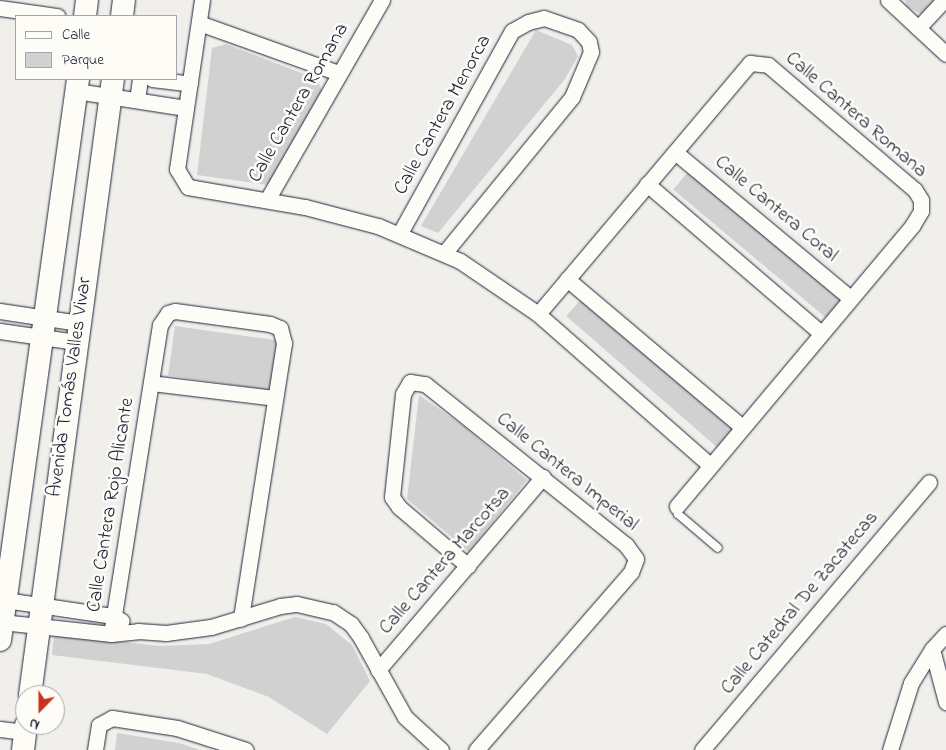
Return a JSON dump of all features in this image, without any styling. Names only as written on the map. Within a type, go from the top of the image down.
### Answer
[{"type":"main road","points":[[85,15],[87,0]]},
{"type":"main road","points":[[122,15],[124,0]]},
{"type":"main road","name":"Avenida Tomás Valles Vivar","points":[[2,621],[77,85]]},
{"type":"main road","name":"Avenida Tomás Valles Vivar","points":[[31,685],[77,333],[112,88]]},
{"type":"street","name":"Calle Cantera Romana","points":[[202,0],[178,169],[184,182],[194,190],[305,207],[400,233],[444,252],[478,270],[538,314],[710,465]]},
{"type":"street","name":"Calle Cantera Romana","points":[[267,200],[382,0]]},
{"type":"street","points":[[888,0],[946,54]]},
{"type":"street","points":[[918,28],[944,0]]},
{"type":"street","points":[[5,6],[52,15]]},
{"type":"street","name":"Calle Cantera Menorca","points":[[400,233],[512,31],[528,22],[544,18],[578,30],[589,42],[590,52],[572,97],[444,252]]},
{"type":"street","points":[[199,23],[340,73]]},
{"type":"street","name":"Calle Cantera Romana","points":[[538,314],[675,152],[743,68],[750,63],[768,65],[915,190],[921,200],[921,211],[912,226],[821,332],[677,506]]},
{"type":"street","points":[[137,100],[140,80]]},
{"type":"street","points":[[160,80],[190,84]]},
{"type":"street","points":[[77,85],[112,88],[137,100],[186,108]]},
{"type":"street","name":"Calle Cantera Coral","points":[[675,152],[850,298]]},
{"type":"street","points":[[647,184],[821,332]]},
{"type":"street","points":[[567,279],[742,427]]},
{"type":"street","points":[[0,311],[18,314],[43,328]]},
{"type":"street","name":"Calle Cantera Rojo Alicante","points":[[111,634],[160,325],[168,313],[175,311],[280,328],[284,343],[241,619]]},
{"type":"street","points":[[7,332],[18,314]]},
{"type":"street","points":[[7,332],[43,328],[77,333]]},
{"type":"street","name":"Calle Cantera Imperial","points":[[468,566],[399,507],[392,497],[403,394],[410,382],[425,384],[543,477],[626,545],[633,553],[636,565],[476,750]]},
{"type":"street","name":"Calle Cantera Rojo Alicante","points":[[151,383],[275,398]]},
{"type":"street","name":"Calle Cantera Marcotsa","points":[[378,670],[543,477]]},
{"type":"street","name":"Calle Catedral De Zacatecas","points":[[702,750],[929,482]]},
{"type":"street","points":[[2,621],[39,616],[66,629],[111,634],[138,631],[190,632],[288,605],[333,612],[351,624],[405,717],[441,750]]},
{"type":"street","points":[[2,621],[69,610],[114,616],[138,631]]},
{"type":"street","points":[[66,629],[69,610]]},
{"type":"street","points":[[890,750],[903,702],[932,649],[946,634]]},
{"type":"street","points":[[932,649],[946,702]]},
{"type":"street","points":[[95,750],[99,725],[112,718],[177,728],[246,750]]},
{"type":"street","points":[[0,729],[25,736]]},
{"type":"lane","points":[[677,506],[678,514],[718,548]]},
{"type":"green space","points":[[905,0],[939,0],[921,14],[908,7]]},
{"type":"green space","points":[[536,30],[572,45],[578,56],[565,79],[438,233],[421,226]]},
{"type":"green space","points":[[226,44],[317,79],[323,93],[268,185],[197,175],[212,48]]},
{"type":"green space","points":[[688,172],[843,302],[828,319],[673,190]]},
{"type":"green space","points":[[582,298],[734,430],[718,448],[566,316]]},
{"type":"green space","points":[[175,326],[278,340],[271,390],[168,376]]},
{"type":"green space","points":[[419,395],[465,427],[527,480],[469,552],[407,499]]},
{"type":"green space","points":[[295,617],[326,624],[352,645],[370,681],[327,734],[269,697],[207,674],[52,655],[54,634],[159,646],[209,644]]},
{"type":"green space","points":[[117,733],[179,743],[200,750],[115,750]]}]
